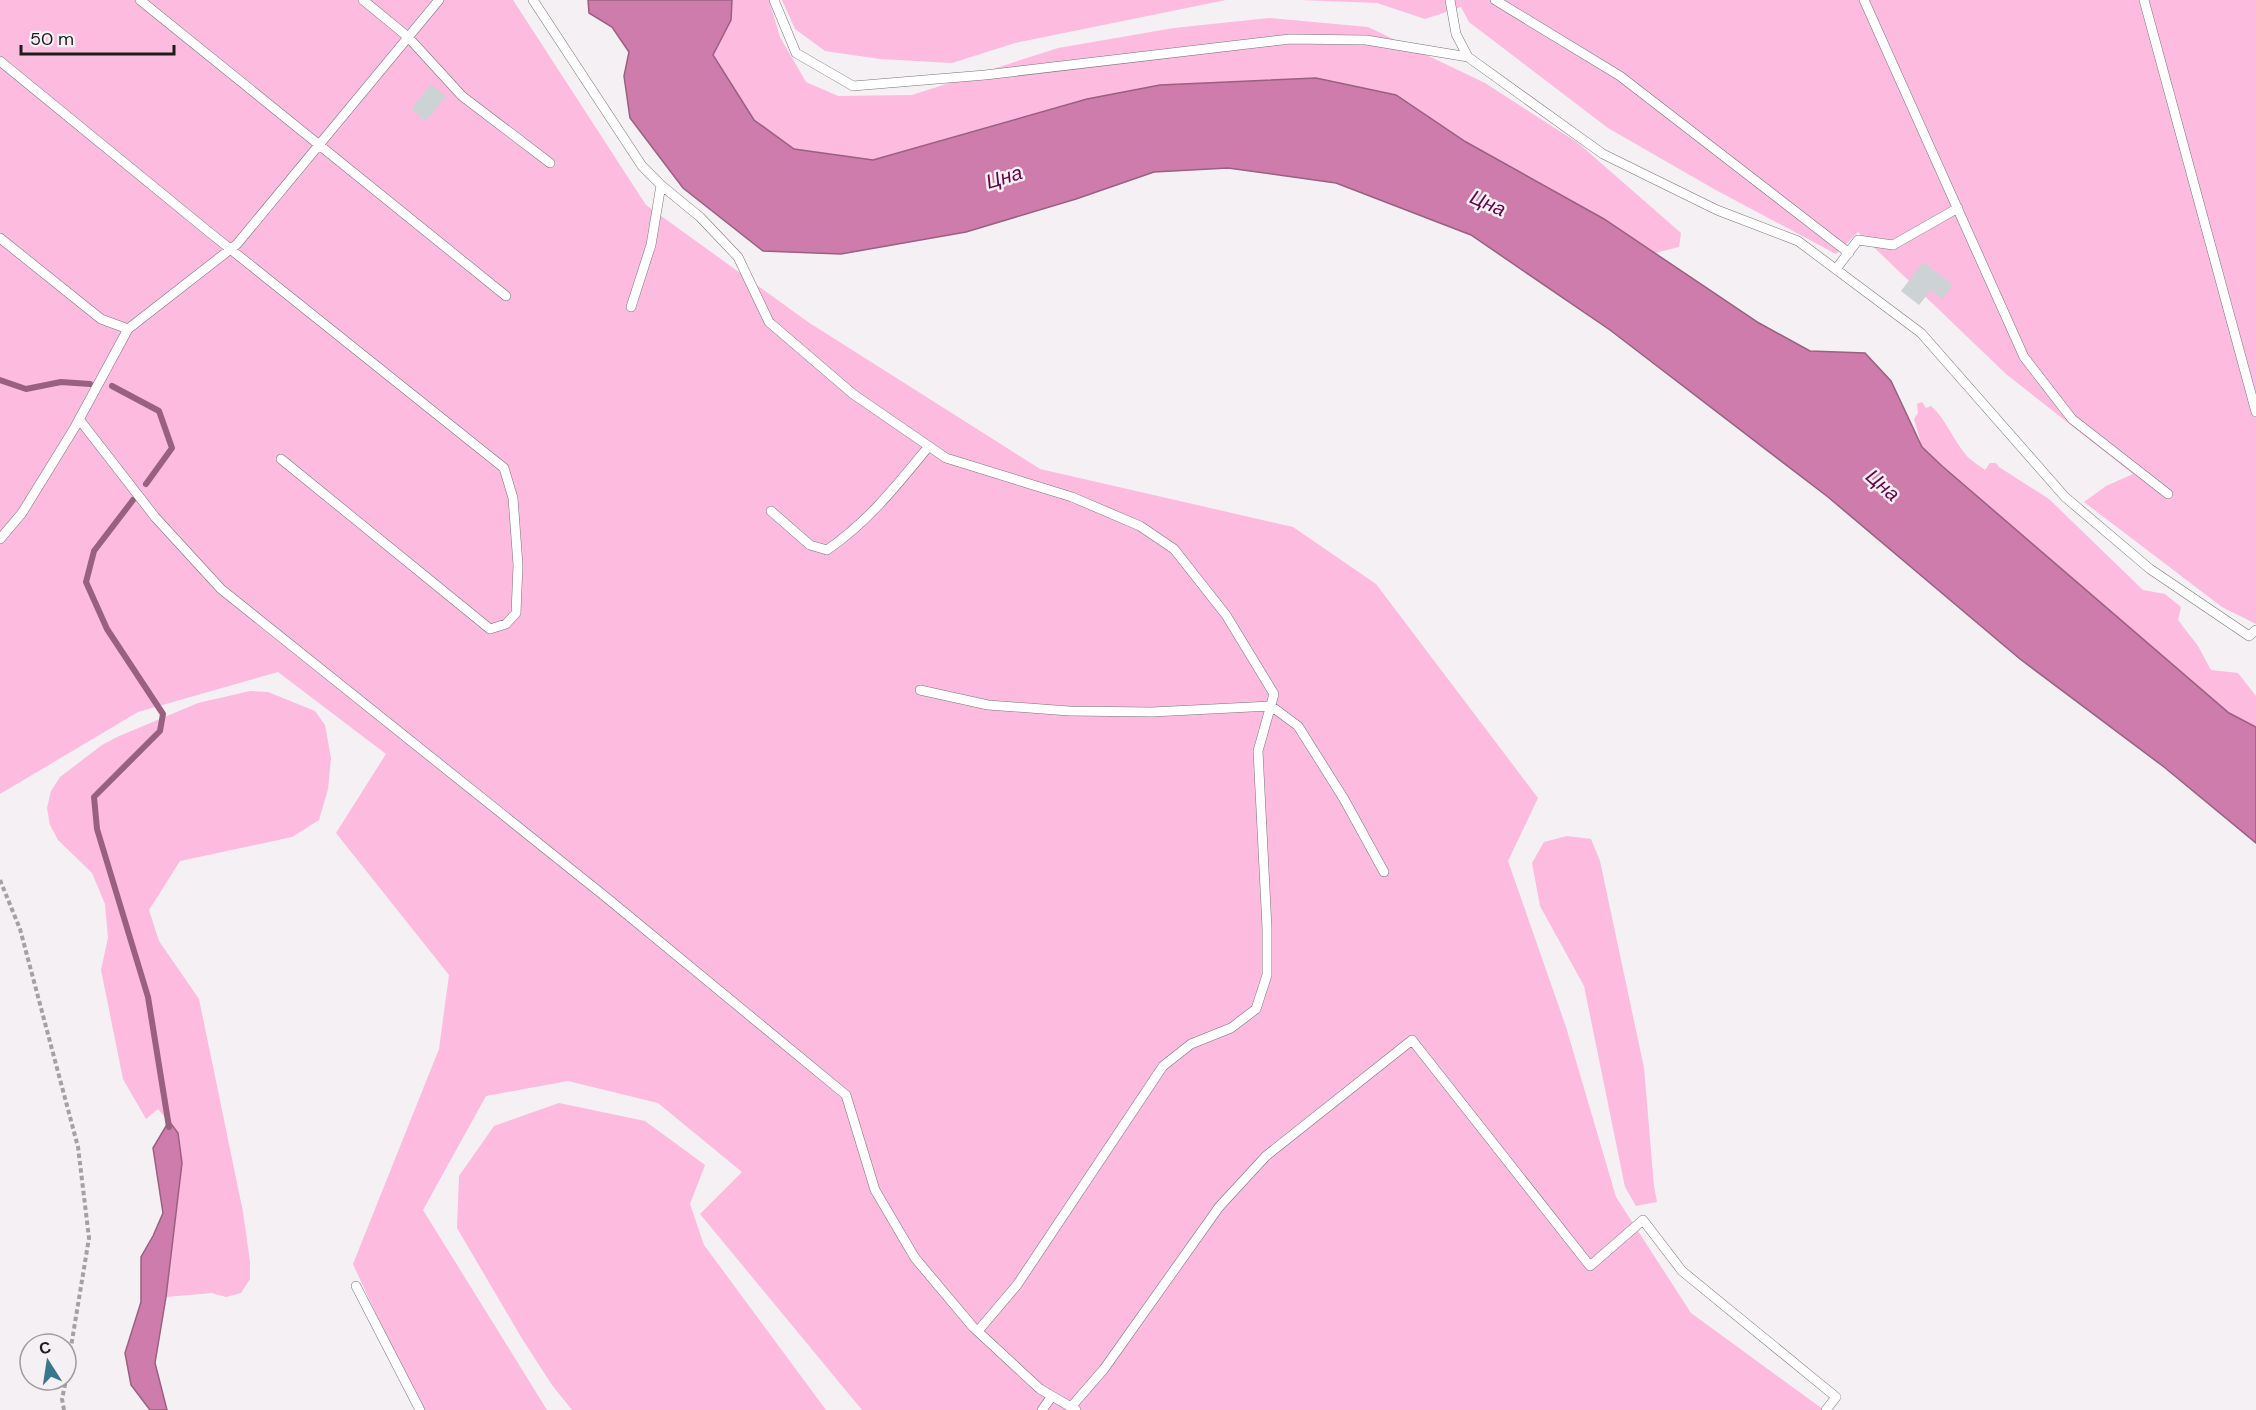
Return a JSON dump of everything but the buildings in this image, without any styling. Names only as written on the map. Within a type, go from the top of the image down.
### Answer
[{"type":"lane","points":[[140,0],[506,296]]},
{"type":"lane","points":[[363,0],[408,37],[462,96],[550,163]]},
{"type":"lane","points":[[0,539],[22,513],[79,419],[128,329],[231,249],[439,0]]},
{"type":"lane","points":[[533,0],[642,166],[700,217],[738,257],[769,322],[853,394],[946,458],[1082,501],[1140,526],[1174,549],[1226,615],[1274,694],[1258,751],[1267,928],[1267,975],[1256,1009],[1232,1028],[1191,1044],[1163,1066],[1017,1285],[978,1331]]},
{"type":"lane","points":[[774,0],[796,53],[853,86],[985,75],[1290,39],[1366,40],[1468,57],[1604,154],[1717,210],[1798,241],[1921,333],[2065,497],[2150,569],[2249,636],[2256,630]]},
{"type":"lane","points":[[1450,0],[1456,34],[1468,57]]},
{"type":"lane","points":[[1496,0],[1620,76],[1849,253]]},
{"type":"lane","points":[[1864,0],[2024,357],[2072,420],[2168,494]]},
{"type":"lane","points":[[2144,0],[2256,412]]},
{"type":"lane","points":[[0,61],[504,468],[514,509],[518,565],[516,613],[506,624],[490,629],[281,459]]},
{"type":"lane","points":[[632,307],[651,244],[661,185]]},
{"type":"lane","points":[[1836,269],[1858,240],[1893,245],[1958,208]]},
{"type":"lane","points":[[0,238],[101,319],[128,329]]},
{"type":"lane","points":[[79,419],[155,517],[221,589],[571,868],[846,1095],[875,1190],[915,1258],[978,1331],[1040,1389],[1052,1396],[1074,1408],[1218,1207],[1266,1156],[1412,1040],[1590,1266],[1643,1220],[1682,1271],[1836,1397],[1826,1410]]},
{"type":"lane","points":[[771,511],[810,544],[827,550],[853,532],[929,446]]},
{"type":"lane","points":[[920,690],[988,705],[1069,711],[1152,712],[1270,706],[1298,726],[1344,799],[1384,872]]},
{"type":"lane","points":[[356,1286],[420,1410]]},
{"type":"lane","points":[[1042,1410],[1052,1396]]},
{"type":"path","points":[[0,880],[20,929],[78,1146],[89,1238],[74,1332]]},
{"type":"path","points":[[63,1392],[64,1410]]},
{"type":"shaded area","points":[[0,0],[513,0],[646,205],[808,322],[1040,469],[1293,527],[1376,584],[1538,798],[1508,861],[1566,1027],[1616,1197],[1691,1313],[1824,1410],[862,1410],[700,1214],[742,1172],[658,1103],[568,1081],[486,1096],[423,1210],[547,1410],[420,1410],[353,1264],[439,1049],[449,975],[336,833],[386,754],[278,672],[138,712],[0,794]]},
{"type":"shaded area","points":[[732,0],[769,0],[780,37],[806,82],[838,96],[912,95],[1058,48],[1174,28],[1269,18],[1368,27],[1485,83],[1578,143],[1681,233],[1679,247],[1655,253],[1604,219],[1466,142],[1396,95],[1316,78],[1160,85],[1087,99],[873,160],[794,149],[754,120],[713,55],[731,20]]},
{"type":"shaded area","points":[[782,0],[1226,0],[1015,43],[952,63],[880,59],[825,51],[795,29]]},
{"type":"shaded area","points":[[1300,0],[2256,0],[2256,624],[2222,607],[2084,502],[2106,486],[2133,474],[2006,374],[1858,232],[1836,254],[1714,189],[1608,128],[1469,22],[1461,7],[1425,19],[1377,3]]},
{"type":"shaded area","points":[[1922,402],[1926,408],[1931,406],[1936,411],[1970,459],[1985,470],[1990,463],[1996,463],[2049,499],[2143,590],[2165,594],[2181,607],[2178,620],[2198,646],[2211,670],[2238,673],[2256,696],[2256,727],[2229,713],[1922,447],[1914,419],[1918,413],[1917,404]]},
{"type":"shaded area","points":[[250,691],[268,692],[315,711],[325,725],[331,758],[328,789],[319,820],[292,837],[180,861],[149,910],[159,941],[199,999],[243,1212],[250,1262],[250,1279],[241,1293],[226,1297],[212,1293],[166,1297],[182,1163],[178,1133],[158,1109],[146,1119],[123,1079],[101,970],[108,938],[105,904],[92,873],[58,840],[50,825],[47,808],[51,791],[60,777],[102,745],[198,703]]},
{"type":"shaded area","points":[[1567,836],[1591,839],[1600,861],[1644,1068],[1657,1202],[1636,1206],[1625,1187],[1584,986],[1540,906],[1532,863],[1544,842]]},
{"type":"shaded area","points":[[559,1103],[645,1121],[705,1165],[690,1204],[704,1245],[826,1410],[572,1410],[552,1385],[521,1337],[457,1228],[459,1176],[494,1126]]},
{"type":"water","name":"Цна","points":[[588,0],[732,0],[731,20],[713,55],[754,120],[794,149],[873,160],[1087,99],[1160,85],[1316,78],[1396,95],[1466,142],[1604,219],[1759,323],[1810,351],[1865,353],[1891,381],[1922,447],[2229,713],[2256,727],[2256,843],[2164,767],[2020,659],[1828,497],[1610,330],[1471,235],[1336,183],[1228,168],[1154,172],[1076,199],[966,232],[841,254],[763,251],[683,188],[630,118],[624,76],[629,52],[612,27],[589,13]]},
{"type":"water","points":[[169,1121],[178,1133],[182,1163],[166,1297],[155,1363],[167,1410],[150,1410],[131,1385],[125,1353],[141,1302],[141,1257],[163,1213],[153,1148]]},
{"type":"waterway","points":[[0,380],[26,389],[61,382],[90,384]]},
{"type":"waterway","points":[[112,386],[159,411],[172,448],[146,484]]},
{"type":"waterway","points":[[133,500],[94,551],[86,582],[107,629],[163,714],[160,731],[94,797],[97,829],[148,997],[169,1127]]}]
